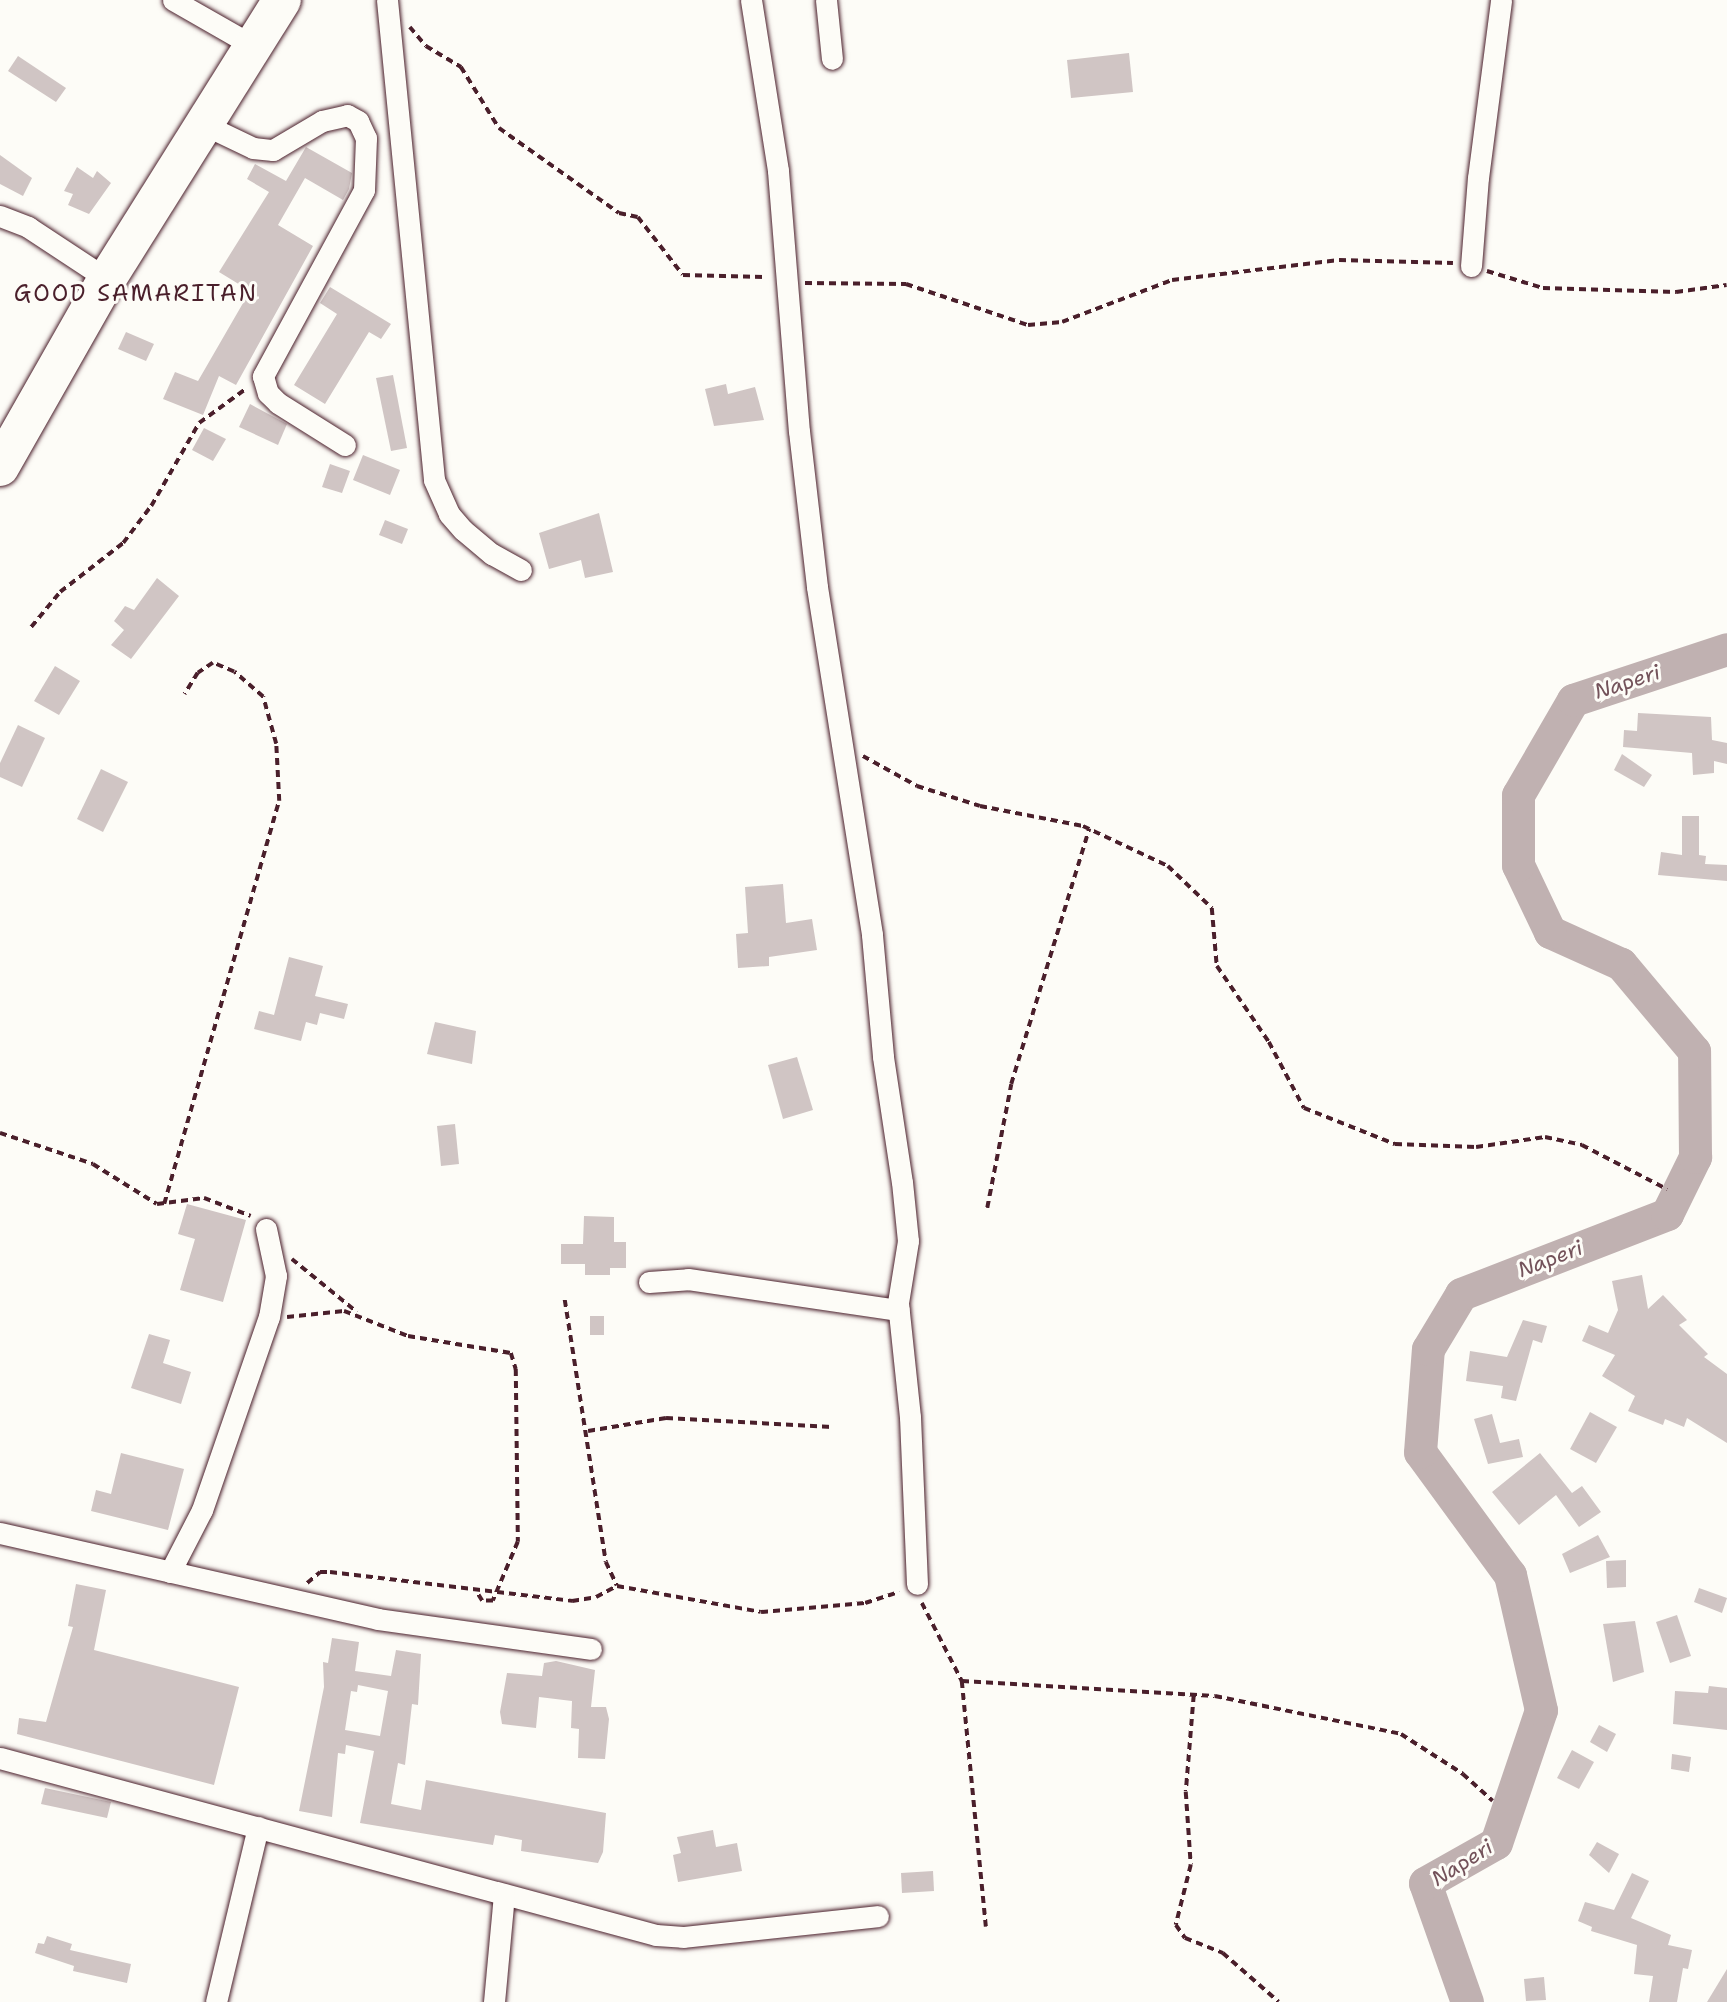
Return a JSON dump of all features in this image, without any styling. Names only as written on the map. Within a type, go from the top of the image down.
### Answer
[{"type":"highway","points":[[0,467],[107,279],[282,0]]},
{"type":"street","points":[[173,0],[252,45]]},
{"type":"street","points":[[387,0],[434,480],[449,514],[463,530],[492,554],[521,570]]},
{"type":"street","points":[[751,0],[768,94],[788,278],[799,431],[842,745],[872,935],[883,1057],[902,1182],[908,1241],[899,1310],[910,1417],[917,1584]]},
{"type":"street","points":[[827,0],[832,59]]},
{"type":"street","points":[[1472,266],[1478,178],[1501,0]]},
{"type":"street","points":[[203,124],[253,148],[273,150],[322,121],[347,115],[358,121],[366,138],[364,190],[263,376],[268,393],[278,403],[345,445]]},
{"type":"street","points":[[0,216],[28,227],[107,279]]},
{"type":"street","points":[[170,1572],[202,1510],[268,1319],[276,1276],[266,1229]]},
{"type":"street","points":[[649,1282],[688,1279],[899,1310]]},
{"type":"street","points":[[0,1533],[378,1619],[591,1649]]},
{"type":"street","points":[[0,1758],[671,1937],[878,1916]]},
{"type":"street","points":[[216,2002],[258,1827]]},
{"type":"street","points":[[494,2002],[504,1894]]},
{"type":"path","points":[[387,0],[426,46],[461,67],[499,128],[619,213],[638,217],[683,275],[788,278],[817,286],[906,284],[1028,325],[1062,322],[1172,280],[1339,260],[1472,266],[1543,288],[1676,292],[1727,285]]},
{"type":"path","points":[[31,627],[60,592],[123,543],[151,506],[199,423],[263,376]]},
{"type":"path","points":[[164,1204],[279,801],[276,744],[263,698],[234,672],[213,663],[198,673],[185,694]]},
{"type":"path","points":[[842,745],[917,786],[980,806],[1089,829],[1168,866],[1212,908],[1217,965],[1269,1042],[1304,1108],[1395,1144],[1476,1146],[1545,1137],[1582,1145],[1667,1189]]},
{"type":"path","points":[[987,1208],[1012,1084],[1089,829]]},
{"type":"path","points":[[0,1133],[93,1164],[151,1201],[164,1204],[204,1198],[242,1211],[266,1229],[286,1254],[359,1313],[408,1336],[504,1349],[514,1358],[519,1530],[490,1604],[475,1590]]},
{"type":"path","points":[[565,1300],[588,1431],[606,1562],[617,1586]]},
{"type":"path","points":[[268,1319],[333,1310],[359,1313]]},
{"type":"path","points":[[588,1431],[666,1418],[832,1427]]},
{"type":"path","points":[[292,1600],[320,1572],[572,1601],[596,1597],[617,1586],[761,1612],[865,1603],[917,1584],[962,1681],[986,1927]]},
{"type":"path","points":[[962,1681],[1194,1695],[1401,1734],[1463,1774],[1493,1801]]},
{"type":"path","points":[[1194,1695],[1186,1792],[1191,1866],[1176,1925],[1185,1938],[1223,1953],[1279,2002]]},
{"type":"building","points":[[1129,53],[1133,92],[1071,98],[1067,60]]},
{"type":"building","points":[[18,56],[66,88],[56,102],[8,71]]},
{"type":"building","points":[[306,147],[352,173],[349,189],[343,200],[305,178],[278,225],[313,246],[236,385],[219,376],[203,415],[163,399],[175,372],[198,381],[250,291],[219,272],[269,192],[247,179],[255,164],[286,181]]},
{"type":"building","points":[[0,155],[32,178],[23,196],[0,184]]},
{"type":"building","points":[[77,167],[93,178],[97,171],[111,183],[89,214],[68,205],[73,194],[64,191]]},
{"type":"building","points":[[330,287],[391,324],[381,339],[369,332],[325,404],[294,385],[337,314],[320,303]]},
{"type":"building","points":[[126,332],[154,344],[146,361],[118,349]]},
{"type":"building","points":[[393,375],[407,448],[391,451],[376,378]]},
{"type":"building","points":[[726,384],[728,394],[755,387],[764,420],[714,426],[705,389]]},
{"type":"building","points":[[250,404],[287,424],[278,445],[239,427]]},
{"type":"building","points":[[204,428],[226,439],[213,461],[192,450]]},
{"type":"building","points":[[363,455],[400,470],[390,495],[353,480]]},
{"type":"building","points":[[330,464],[350,471],[342,493],[322,487]]},
{"type":"building","points":[[599,513],[613,572],[585,578],[581,560],[549,569],[539,533]]},
{"type":"building","points":[[385,520],[408,529],[402,544],[379,535]]},
{"type":"building","points":[[157,578],[179,596],[131,659],[111,645],[124,630],[114,621],[125,606],[134,610]]},
{"type":"building","points":[[55,666],[80,681],[59,715],[34,701]]},
{"type":"building","points":[[1638,713],[1711,717],[1712,740],[1727,743],[1727,764],[1714,761],[1714,773],[1693,775],[1692,753],[1623,747],[1624,730],[1637,731]]},
{"type":"building","points":[[18,725],[45,738],[22,787],[0,777],[0,763]]},
{"type":"building","points":[[1622,754],[1652,775],[1644,787],[1614,770]]},
{"type":"building","points":[[101,769],[128,782],[103,832],[77,819]]},
{"type":"building","points":[[1682,816],[1699,816],[1699,855],[1706,856],[1705,864],[1727,865],[1727,881],[1658,875],[1661,852],[1682,855]]},
{"type":"building","points":[[783,884],[786,923],[812,919],[817,950],[769,957],[769,966],[738,968],[736,934],[748,933],[745,887]]},
{"type":"building","points":[[289,957],[323,966],[315,996],[348,1004],[344,1019],[320,1013],[317,1025],[306,1022],[301,1041],[254,1029],[259,1011],[274,1015]]},
{"type":"building","points":[[435,1022],[476,1031],[472,1064],[427,1054]]},
{"type":"building","points":[[797,1057],[813,1110],[783,1119],[768,1065]]},
{"type":"building","points":[[455,1124],[459,1164],[441,1166],[437,1126]]},
{"type":"building","points":[[187,1204],[246,1220],[223,1302],[180,1290],[195,1239],[178,1234]]},
{"type":"building","points":[[584,1216],[614,1217],[614,1242],[626,1242],[626,1268],[610,1268],[610,1275],[585,1275],[585,1264],[561,1264],[561,1244],[583,1244]]},
{"type":"building","points":[[1642,1275],[1648,1309],[1663,1295],[1687,1320],[1679,1325],[1708,1354],[1704,1357],[1727,1374],[1727,1443],[1687,1418],[1684,1427],[1665,1419],[1663,1425],[1628,1411],[1635,1396],[1602,1376],[1615,1355],[1582,1341],[1589,1325],[1608,1333],[1618,1310],[1612,1281]]},
{"type":"building","points":[[590,1316],[604,1316],[604,1335],[590,1335]]},
{"type":"building","points":[[1523,1320],[1547,1326],[1542,1343],[1533,1340],[1516,1401],[1501,1398],[1503,1386],[1466,1381],[1470,1351],[1507,1357]]},
{"type":"building","points":[[149,1334],[170,1340],[163,1363],[191,1372],[181,1404],[131,1388]]},
{"type":"building","points":[[1590,1412],[1617,1427],[1596,1463],[1570,1449]]},
{"type":"building","points":[[1492,1414],[1500,1443],[1519,1439],[1523,1457],[1488,1464],[1474,1419]]},
{"type":"building","points":[[121,1453],[184,1469],[168,1530],[91,1511],[96,1490],[111,1494]]},
{"type":"building","points":[[1540,1453],[1572,1493],[1582,1486],[1601,1512],[1579,1527],[1556,1495],[1519,1525],[1492,1492]]},
{"type":"building","points":[[1598,1535],[1610,1557],[1570,1573],[1562,1554]]},
{"type":"building","points":[[1626,1560],[1626,1587],[1607,1588],[1606,1561]]},
{"type":"building","points":[[76,1584],[106,1590],[94,1650],[239,1687],[214,1785],[17,1734],[19,1718],[46,1722],[73,1627],[68,1626]]},
{"type":"building","points":[[1699,1588],[1727,1598],[1722,1613],[1694,1602]]},
{"type":"building","points":[[1677,1615],[1691,1656],[1670,1663],[1656,1622]]},
{"type":"building","points":[[1635,1621],[1644,1672],[1613,1682],[1603,1624]]},
{"type":"building","points":[[332,1638],[359,1642],[355,1671],[391,1676],[396,1650],[421,1654],[418,1705],[412,1704],[405,1765],[398,1763],[391,1804],[421,1810],[426,1780],[606,1813],[603,1852],[598,1863],[521,1851],[522,1840],[495,1835],[493,1845],[360,1823],[374,1751],[346,1745],[345,1754],[338,1753],[332,1817],[299,1811],[324,1687],[323,1662],[328,1663]],"holes":[[[358,1685],[388,1691],[380,1736],[345,1730],[351,1691],[357,1692]]]},
{"type":"building","points":[[556,1661],[595,1670],[591,1707],[606,1707],[609,1719],[605,1759],[578,1758],[579,1729],[571,1728],[572,1701],[539,1697],[536,1728],[502,1724],[500,1712],[507,1673],[542,1676],[544,1663]]},
{"type":"building","points":[[1709,1686],[1727,1688],[1727,1730],[1673,1724],[1675,1691],[1708,1693]]},
{"type":"building","points":[[1599,1725],[1616,1734],[1607,1752],[1590,1742]]},
{"type":"building","points":[[1572,1750],[1594,1762],[1579,1789],[1557,1778]]},
{"type":"building","points":[[1672,1754],[1691,1757],[1689,1772],[1671,1769]]},
{"type":"building","points":[[45,1788],[111,1802],[107,1818],[41,1804]]},
{"type":"building","points":[[713,1830],[716,1847],[737,1843],[742,1871],[678,1882],[673,1855],[681,1853],[677,1837]]},
{"type":"building","points":[[1597,1842],[1619,1854],[1609,1873],[1589,1855]]},
{"type":"building","points":[[933,1871],[934,1891],[902,1893],[901,1873]]},
{"type":"building","points":[[1632,1873],[1649,1881],[1631,1918],[1671,1935],[1668,1945],[1692,1950],[1688,1969],[1683,1968],[1677,2002],[1649,2002],[1653,1976],[1634,1974],[1637,1945],[1591,1931],[1592,1927],[1578,1921],[1585,1902],[1614,1910]]},
{"type":"building","points":[[47,1936],[72,1944],[70,1950],[131,1964],[127,1983],[73,1971],[74,1966],[35,1953],[38,1943],[44,1944]]},
{"type":"building","points":[[1727,1969],[1727,2002],[1707,2002]]},
{"type":"building","points":[[1544,1977],[1546,2000],[1526,2001],[1524,1979]]},
{"type":"waterway","name":"Naperi","points":[[1467,2002],[1425,1883],[1496,1843],[1541,1710],[1510,1575],[1420,1452],[1428,1349],[1461,1294],[1667,1214],[1695,1157],[1694,1051],[1621,964],[1550,932],[1518,865],[1518,795],[1573,700],[1727,649]]},
{"type":"district","name":"GOOD SAMARITAN","points":[[136,293]]}]
